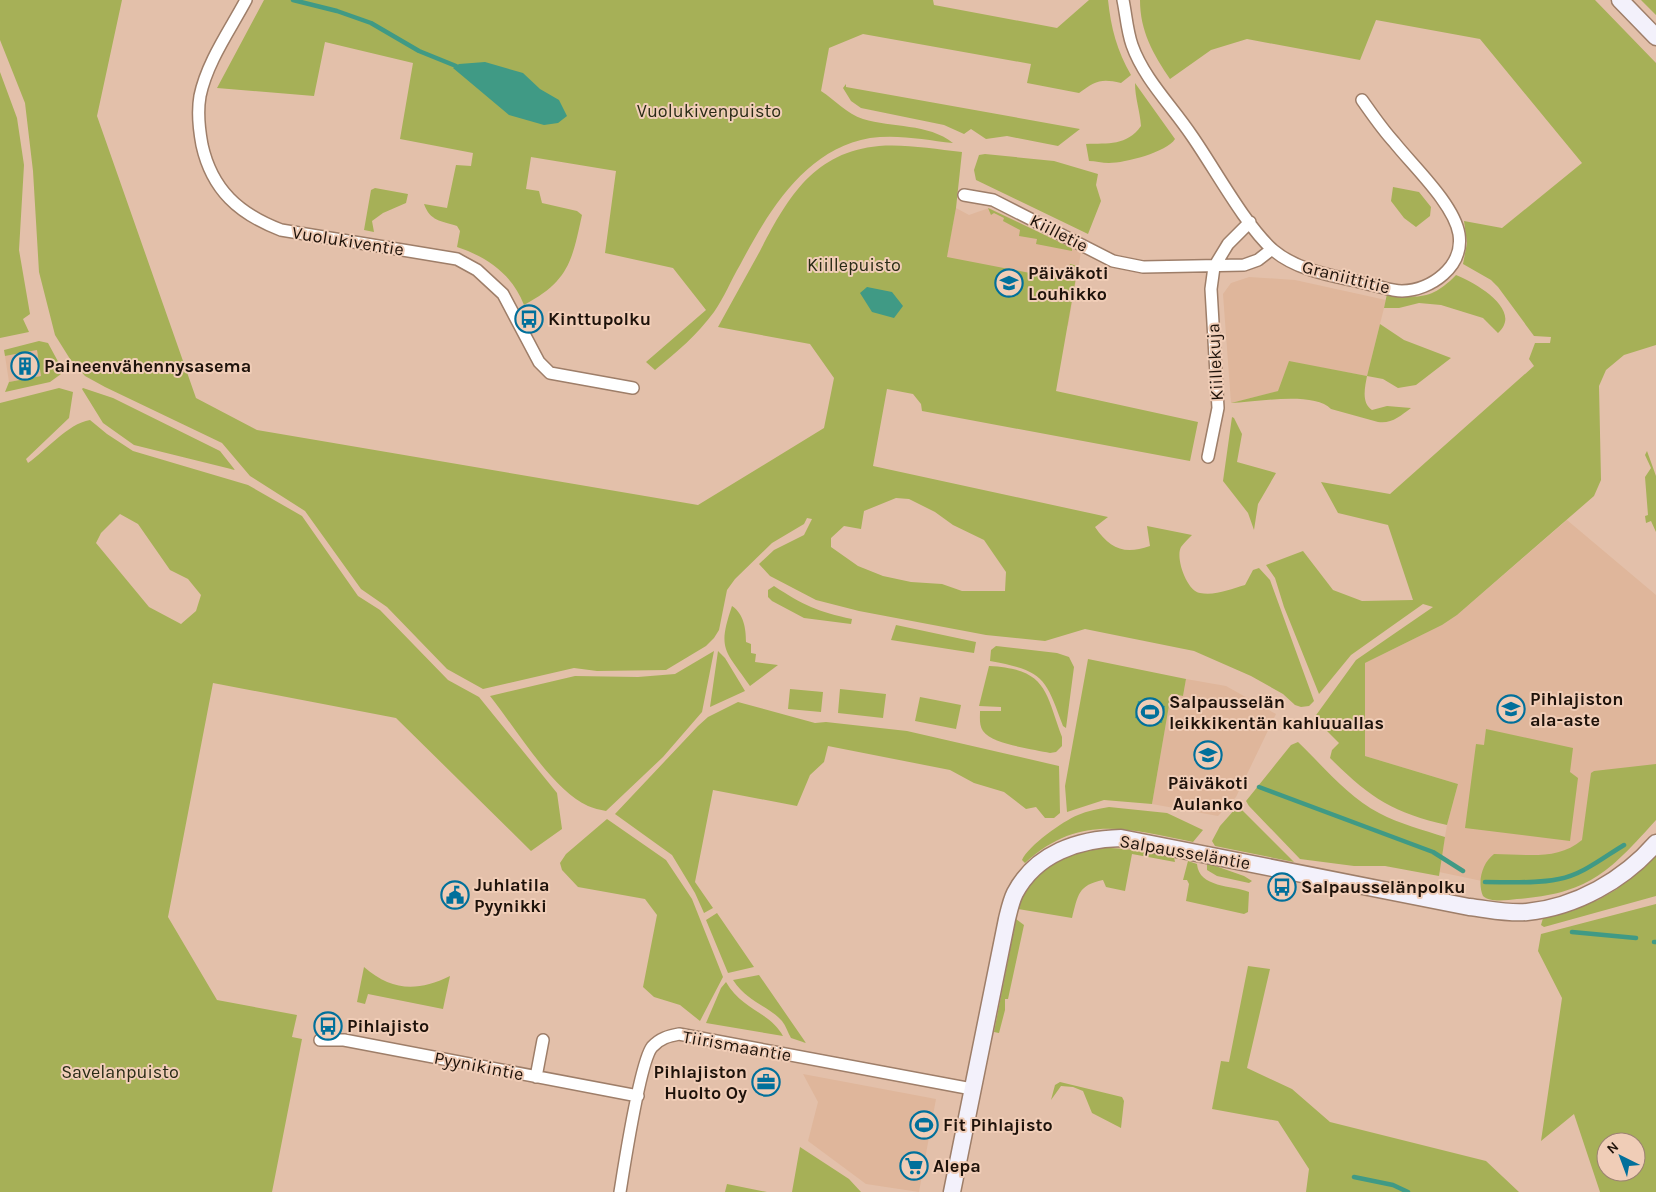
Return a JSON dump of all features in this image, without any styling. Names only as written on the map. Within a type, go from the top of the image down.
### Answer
[{"type":"street","name":"Vuolukiventie","points":[[246,0],[210,68],[200,96],[198,126],[207,166],[216,182],[233,204],[263,223],[280,230],[457,259],[477,270],[503,294],[539,362],[550,373],[633,388]]},
{"type":"street","name":"Graniittitie","points":[[1123,0],[1131,44],[1145,72],[1191,134],[1250,222],[1272,249],[1286,260],[1311,270],[1401,291],[1424,287],[1443,276],[1452,265],[1459,235],[1453,217],[1362,100]]},
{"type":"street","points":[[1620,0],[1653,31]]},
{"type":"street","name":"Kiilletie","points":[[964,195],[993,200],[1112,261],[1124,264],[1143,267],[1244,266],[1258,260],[1272,249]]},
{"type":"street","points":[[1214,266],[1228,244],[1250,222]]},
{"type":"street","name":"Kiillekuja","points":[[1208,458],[1218,408],[1211,289],[1214,266]]},
{"type":"street","name":"Salpausseläntie","points":[[952,1192],[1007,919],[1015,894],[1030,873],[1046,859],[1079,842],[1121,838],[1469,907],[1525,912],[1568,903],[1608,884],[1656,843]]},
{"type":"street","name":"Tiirismaantie","points":[[620,1192],[638,1096],[651,1048],[663,1038],[679,1034],[972,1089]]},
{"type":"street","name":"Pyynikintie","points":[[320,1040],[344,1040],[638,1096]]},
{"type":"street","points":[[536,1077],[542,1040]]},
{"type":"shaded area","name":"Päiväkoti Louhikko","points":[[956,208],[969,215],[989,208],[1081,252],[1068,326],[945,265]]},
{"type":"shaded area","points":[[1249,277],[1295,280],[1386,300],[1367,376],[1289,362],[1279,391],[1231,403],[1223,294],[1231,283]]},
{"type":"shaded area","points":[[37,350],[41,376],[9,382],[5,356]]},
{"type":"shaded area","name":"Pihlajiston ala-aste","points":[[1567,520],[1656,595],[1656,801],[1627,833],[1482,881],[1439,872],[1447,825],[1458,784],[1365,756],[1365,663],[1442,625],[1457,615]]},
{"type":"shaded area","name":"Päiväkoti Aulanko","points":[[1186,679],[1226,686],[1276,714],[1236,797],[1218,816],[1152,804],[1171,694],[1183,696]]},
{"type":"shaded area","points":[[803,1074],[936,1099],[919,1192],[866,1184],[808,1141],[818,1102]]},
{"type":"green space","name":"Kiillepuisto","points":[[0,0],[122,0],[97,116],[196,398],[257,430],[698,505],[824,428],[834,378],[810,344],[718,327],[770,232],[792,197],[819,168],[836,158],[856,150],[879,146],[899,146],[962,152],[956,208],[947,257],[1066,280],[1070,264],[1078,266],[1056,391],[1198,422],[1190,461],[922,411],[921,404],[913,394],[887,389],[873,466],[1108,517],[1095,527],[1106,541],[1125,550],[1141,549],[1150,546],[1147,526],[1192,535],[1181,547],[1180,559],[1183,573],[1191,587],[1200,593],[1217,593],[1245,585],[1253,570],[1259,568],[1270,580],[1314,701],[1309,706],[1301,707],[1295,705],[1283,694],[1251,676],[1194,651],[1085,629],[1045,641],[986,635],[859,611],[816,600],[770,576],[759,564],[774,550],[804,535],[812,519],[807,518],[804,524],[772,543],[735,579],[727,590],[719,630],[714,638],[706,646],[666,670],[597,671],[574,668],[483,689],[447,669],[387,607],[361,589],[305,511],[250,476],[222,443],[85,376],[70,359],[55,335],[39,272],[33,171],[25,103],[0,40]],"holes":[[[896,498],[909,499],[935,512],[953,525],[984,540],[1006,572],[1005,591],[962,591],[942,584],[911,582],[883,576],[858,566],[831,547],[831,538],[844,526],[861,529],[864,511]]]},
{"type":"green space","name":"Vuolukivenpuisto","points":[[264,0],[933,0],[934,5],[1057,28],[1089,0],[1108,0],[1115,39],[1131,75],[1121,83],[1098,82],[1079,93],[1027,83],[1031,64],[863,34],[829,48],[821,91],[857,117],[874,122],[921,129],[932,132],[953,143],[901,137],[880,137],[847,144],[826,155],[808,169],[776,204],[714,312],[694,336],[655,370],[646,362],[706,310],[673,268],[605,253],[616,171],[531,157],[526,189],[539,191],[542,203],[577,211],[582,215],[575,245],[566,268],[551,287],[524,305],[513,284],[497,268],[478,256],[457,247],[460,231],[457,226],[437,220],[426,210],[424,204],[447,208],[456,165],[471,166],[473,153],[400,139],[413,63],[325,42],[314,96],[217,88]]},
{"type":"green space","points":[[1140,0],[1595,0],[1656,63],[1656,345],[1624,355],[1606,370],[1599,386],[1601,480],[1594,496],[1457,615],[1442,625],[1365,663],[1365,756],[1458,784],[1447,825],[1397,809],[1383,802],[1357,783],[1330,758],[1332,750],[1339,743],[1314,718],[1356,660],[1433,607],[1423,604],[1351,655],[1319,694],[1284,607],[1275,578],[1266,565],[1303,551],[1333,590],[1362,601],[1413,600],[1388,525],[1338,513],[1321,482],[1390,494],[1534,366],[1529,359],[1535,343],[1550,343],[1551,337],[1534,336],[1498,287],[1491,280],[1463,264],[1467,243],[1464,221],[1502,228],[1582,163],[1480,39],[1376,20],[1360,60],[1247,39],[1211,50],[1170,79],[1158,60],[1145,32]]},
{"type":"green space","points":[[1641,0],[1656,0],[1656,15]]},
{"type":"green space","points":[[0,72],[17,118],[24,165],[19,250],[30,314],[23,319],[29,332],[0,338]]},
{"type":"green space","points":[[1135,83],[1175,139],[1164,148],[1135,159],[1109,163],[1089,161],[1086,144],[1123,140],[1130,137],[1141,126]]},
{"type":"green space","points":[[846,84],[846,87],[1080,129],[1058,146],[1007,136],[986,139],[971,129],[964,134],[944,125],[861,108],[851,101],[843,88]]},
{"type":"green space","points":[[979,155],[1054,161],[1098,174],[1096,185],[1101,201],[1088,234],[976,180],[974,170]]},
{"type":"green space","points":[[1393,187],[1419,192],[1431,207],[1430,216],[1416,227],[1404,218],[1391,201]]},
{"type":"green space","points":[[375,188],[408,194],[406,203],[383,213],[372,221],[374,232],[364,230],[371,190]]},
{"type":"green space","points":[[988,208],[1072,248],[1072,251],[1036,244],[1037,239],[1019,236],[1020,230],[1003,221],[1004,218],[994,213],[991,215]]},
{"type":"green space","points":[[1456,275],[1484,290],[1501,306],[1505,315],[1504,324],[1498,333],[1483,318],[1441,305],[1419,303],[1399,308],[1384,308],[1387,294],[1416,297],[1432,293],[1448,283]]},
{"type":"green space","points":[[1380,324],[1404,340],[1451,358],[1416,385],[1398,388],[1383,379],[1367,376]]},
{"type":"green space","points":[[39,341],[48,343],[61,367],[61,374],[50,382],[5,392],[9,382],[41,376],[37,350],[5,356],[4,350]]},
{"type":"green space","points":[[1289,361],[1367,376],[1365,399],[1372,410],[1387,406],[1411,408],[1396,419],[1388,422],[1378,422],[1331,409],[1312,400],[1284,399],[1231,403],[1278,391]]},
{"type":"green space","name":"Savelanpuisto","points":[[59,388],[73,392],[69,418],[26,459],[28,463],[65,432],[82,422],[90,420],[133,451],[248,485],[302,516],[358,596],[380,610],[448,680],[479,697],[557,793],[562,829],[531,851],[396,718],[213,683],[168,917],[217,1000],[297,1015],[292,1037],[302,1039],[272,1192],[0,1192],[0,403]],"holes":[[[120,514],[138,524],[170,570],[188,579],[201,595],[196,611],[181,624],[149,607],[96,543],[101,533]]]},
{"type":"green space","points":[[83,388],[113,398],[220,451],[235,470],[134,445],[103,423]]},
{"type":"green space","points":[[1232,417],[1242,434],[1237,462],[1276,473],[1258,504],[1254,530],[1248,513],[1223,481]]},
{"type":"green space","points":[[1647,451],[1656,476],[1656,532],[1651,521],[1646,523],[1645,516],[1648,515],[1645,477],[1651,468],[1645,455]]},
{"type":"green space","points":[[774,586],[811,607],[852,619],[851,624],[804,618],[768,597],[768,590]]},
{"type":"green space","points":[[732,606],[742,617],[746,642],[751,644],[751,653],[756,654],[755,662],[778,665],[750,686],[726,649],[725,632]]},
{"type":"green space","points":[[896,625],[976,642],[974,653],[891,640]]},
{"type":"green space","points":[[996,646],[1057,653],[1069,657],[1074,667],[1066,728],[1063,726],[1052,697],[1040,679],[1022,668],[990,661],[991,650]]},
{"type":"green space","points":[[714,651],[702,712],[663,757],[606,811],[588,806],[574,798],[561,786],[535,757],[490,696],[575,676],[638,677],[675,674]]},
{"type":"green space","points":[[718,651],[725,658],[745,691],[710,707]]},
{"type":"green space","points":[[1088,659],[1186,679],[1183,696],[1171,694],[1152,804],[1104,800],[1067,812],[1065,786]]},
{"type":"green space","points":[[989,666],[1022,672],[1041,685],[1052,707],[1062,737],[1062,746],[1056,752],[1050,753],[1004,743],[988,736],[983,731],[980,724],[980,711],[1001,711],[1001,707],[979,706]]},
{"type":"green space","points":[[790,689],[823,692],[821,712],[788,709]]},
{"type":"green space","points":[[840,689],[886,694],[883,718],[838,713]]},
{"type":"green space","points":[[920,697],[961,705],[956,729],[915,721]]},
{"type":"green space","points":[[738,702],[815,723],[826,722],[907,731],[1059,766],[1060,813],[1054,818],[1045,818],[1036,807],[1026,809],[1004,792],[974,783],[950,770],[828,746],[824,762],[810,775],[797,806],[713,790],[695,882],[713,908],[704,913],[695,893],[672,855],[615,814],[698,726],[708,717]]},
{"type":"green space","points":[[1486,729],[1573,748],[1570,772],[1578,778],[1570,841],[1465,828],[1476,744],[1484,745]]},
{"type":"green space","points":[[1298,742],[1357,799],[1379,813],[1395,820],[1445,837],[1439,876],[1385,866],[1354,866],[1300,859],[1246,801],[1291,745]]},
{"type":"green space","points":[[1656,764],[1656,820],[1611,866],[1596,877],[1563,892],[1504,900],[1490,900],[1483,896],[1480,885],[1482,873],[1486,862],[1494,854],[1552,854],[1572,847],[1582,840],[1591,773],[1594,771]]},
{"type":"green space","points":[[1109,807],[1167,813],[1203,830],[1193,842],[1125,830],[1085,831],[1065,837],[1045,847],[1025,863],[1022,860],[1038,841],[1072,818],[1093,810]]},
{"type":"green space","points":[[1236,808],[1240,808],[1294,862],[1215,846],[1212,841],[1220,826]]},
{"type":"green space","points":[[607,819],[666,860],[692,899],[723,977],[700,1021],[680,1005],[654,997],[643,987],[657,915],[645,899],[578,887],[562,870],[560,863],[566,854]]},
{"type":"green space","points":[[1095,847],[1126,849],[1174,857],[1175,862],[1132,854],[1125,891],[1106,887],[1103,880],[1088,885],[1080,892],[1072,918],[1018,909],[1030,884],[1044,869],[1068,854]]},
{"type":"green space","points":[[1656,854],[1656,896],[1544,927],[1541,925],[1543,918],[1598,900],[1617,889]]},
{"type":"green space","points":[[1188,861],[1197,864],[1199,872],[1210,882],[1249,892],[1248,912],[1244,914],[1186,901],[1189,884],[1187,880],[1183,880]]},
{"type":"green space","points":[[1207,863],[1244,876],[1252,881],[1249,883],[1217,876],[1207,870]]},
{"type":"green space","points":[[1656,904],[1656,1192],[1600,1192],[1597,1182],[1646,1182],[1646,1132],[1596,1132],[1596,1180],[1574,1114],[1541,1141],[1562,998],[1538,951],[1541,934]]},
{"type":"green space","points":[[717,913],[754,967],[728,973],[706,920]]},
{"type":"green space","points":[[1016,919],[1024,925],[1008,999],[1005,999],[1005,1010],[999,1033],[994,1032]]},
{"type":"green space","points":[[1248,966],[1270,969],[1247,1068],[1292,1089],[1330,1122],[1486,1161],[1519,1192],[1306,1192],[1309,1169],[1278,1121],[1212,1109],[1221,1061],[1229,1062]]},
{"type":"green space","points":[[364,967],[374,975],[395,985],[416,987],[450,976],[443,1009],[368,994],[365,1004],[357,1002]]},
{"type":"green space","points":[[759,975],[806,1043],[791,1038],[782,1021],[771,1011],[745,994],[733,980]]},
{"type":"green space","points":[[726,982],[740,999],[771,1021],[783,1036],[706,1023],[721,988]]},
{"type":"green space","points":[[1060,1082],[1122,1097],[1124,1101],[1121,1128],[1092,1113],[1083,1091],[1073,1087],[1061,1086],[1051,1100],[1055,1085]]},
{"type":"green space","points":[[800,1147],[849,1179],[861,1192],[792,1192]]},
{"type":"green space","points":[[727,1184],[767,1192],[725,1192]]},
{"type":"water","points":[[485,62],[523,73],[540,89],[559,100],[567,116],[558,123],[544,125],[509,115],[453,68],[459,64]]},
{"type":"water","points":[[867,287],[892,292],[903,306],[894,318],[872,312],[860,293]]},
{"type":"water","name":"Salpausselän leikkikentän kahluuallas","points":[[1138,701],[1165,706],[1162,723],[1135,718]]},
{"type":"waterway","points":[[293,0],[337,11],[371,23],[419,51],[456,66]]},
{"type":"waterway","points":[[1259,787],[1433,852],[1463,871]]},
{"type":"waterway","points":[[1485,882],[1541,882],[1568,877],[1584,870],[1624,845]]},
{"type":"waterway","points":[[1572,932],[1636,938]]},
{"type":"waterway","points":[[1354,1177],[1393,1185],[1408,1192]]},
{"type":"place","name":"Päiväkoti Louhikko","points":[[1009,283]]},
{"type":"place","name":"Kinttupolku","points":[[529,319]]},
{"type":"place","name":"Paineenvähennysasema","points":[[25,366]]},
{"type":"place","name":"Pihlajiston ala-aste","points":[[1511,709]]},
{"type":"place","name":"Salpausselän leikkikentän kahluuallas","points":[[1150,712]]},
{"type":"place","name":"Päiväkoti Aulanko","points":[[1208,755]]},
{"type":"place","name":"Salpausselänpolku","points":[[1282,887]]},
{"type":"place","name":"Juhlatila Pyynikki","points":[[455,895]]},
{"type":"place","name":"Pihlajisto","points":[[328,1026]]},
{"type":"place","name":"Pihlajiston Huolto Oy","points":[[766,1082]]},
{"type":"place","name":"Fit Pihlajisto","points":[[924,1125]]},
{"type":"place","name":"Alepa","points":[[914,1166]]}]
